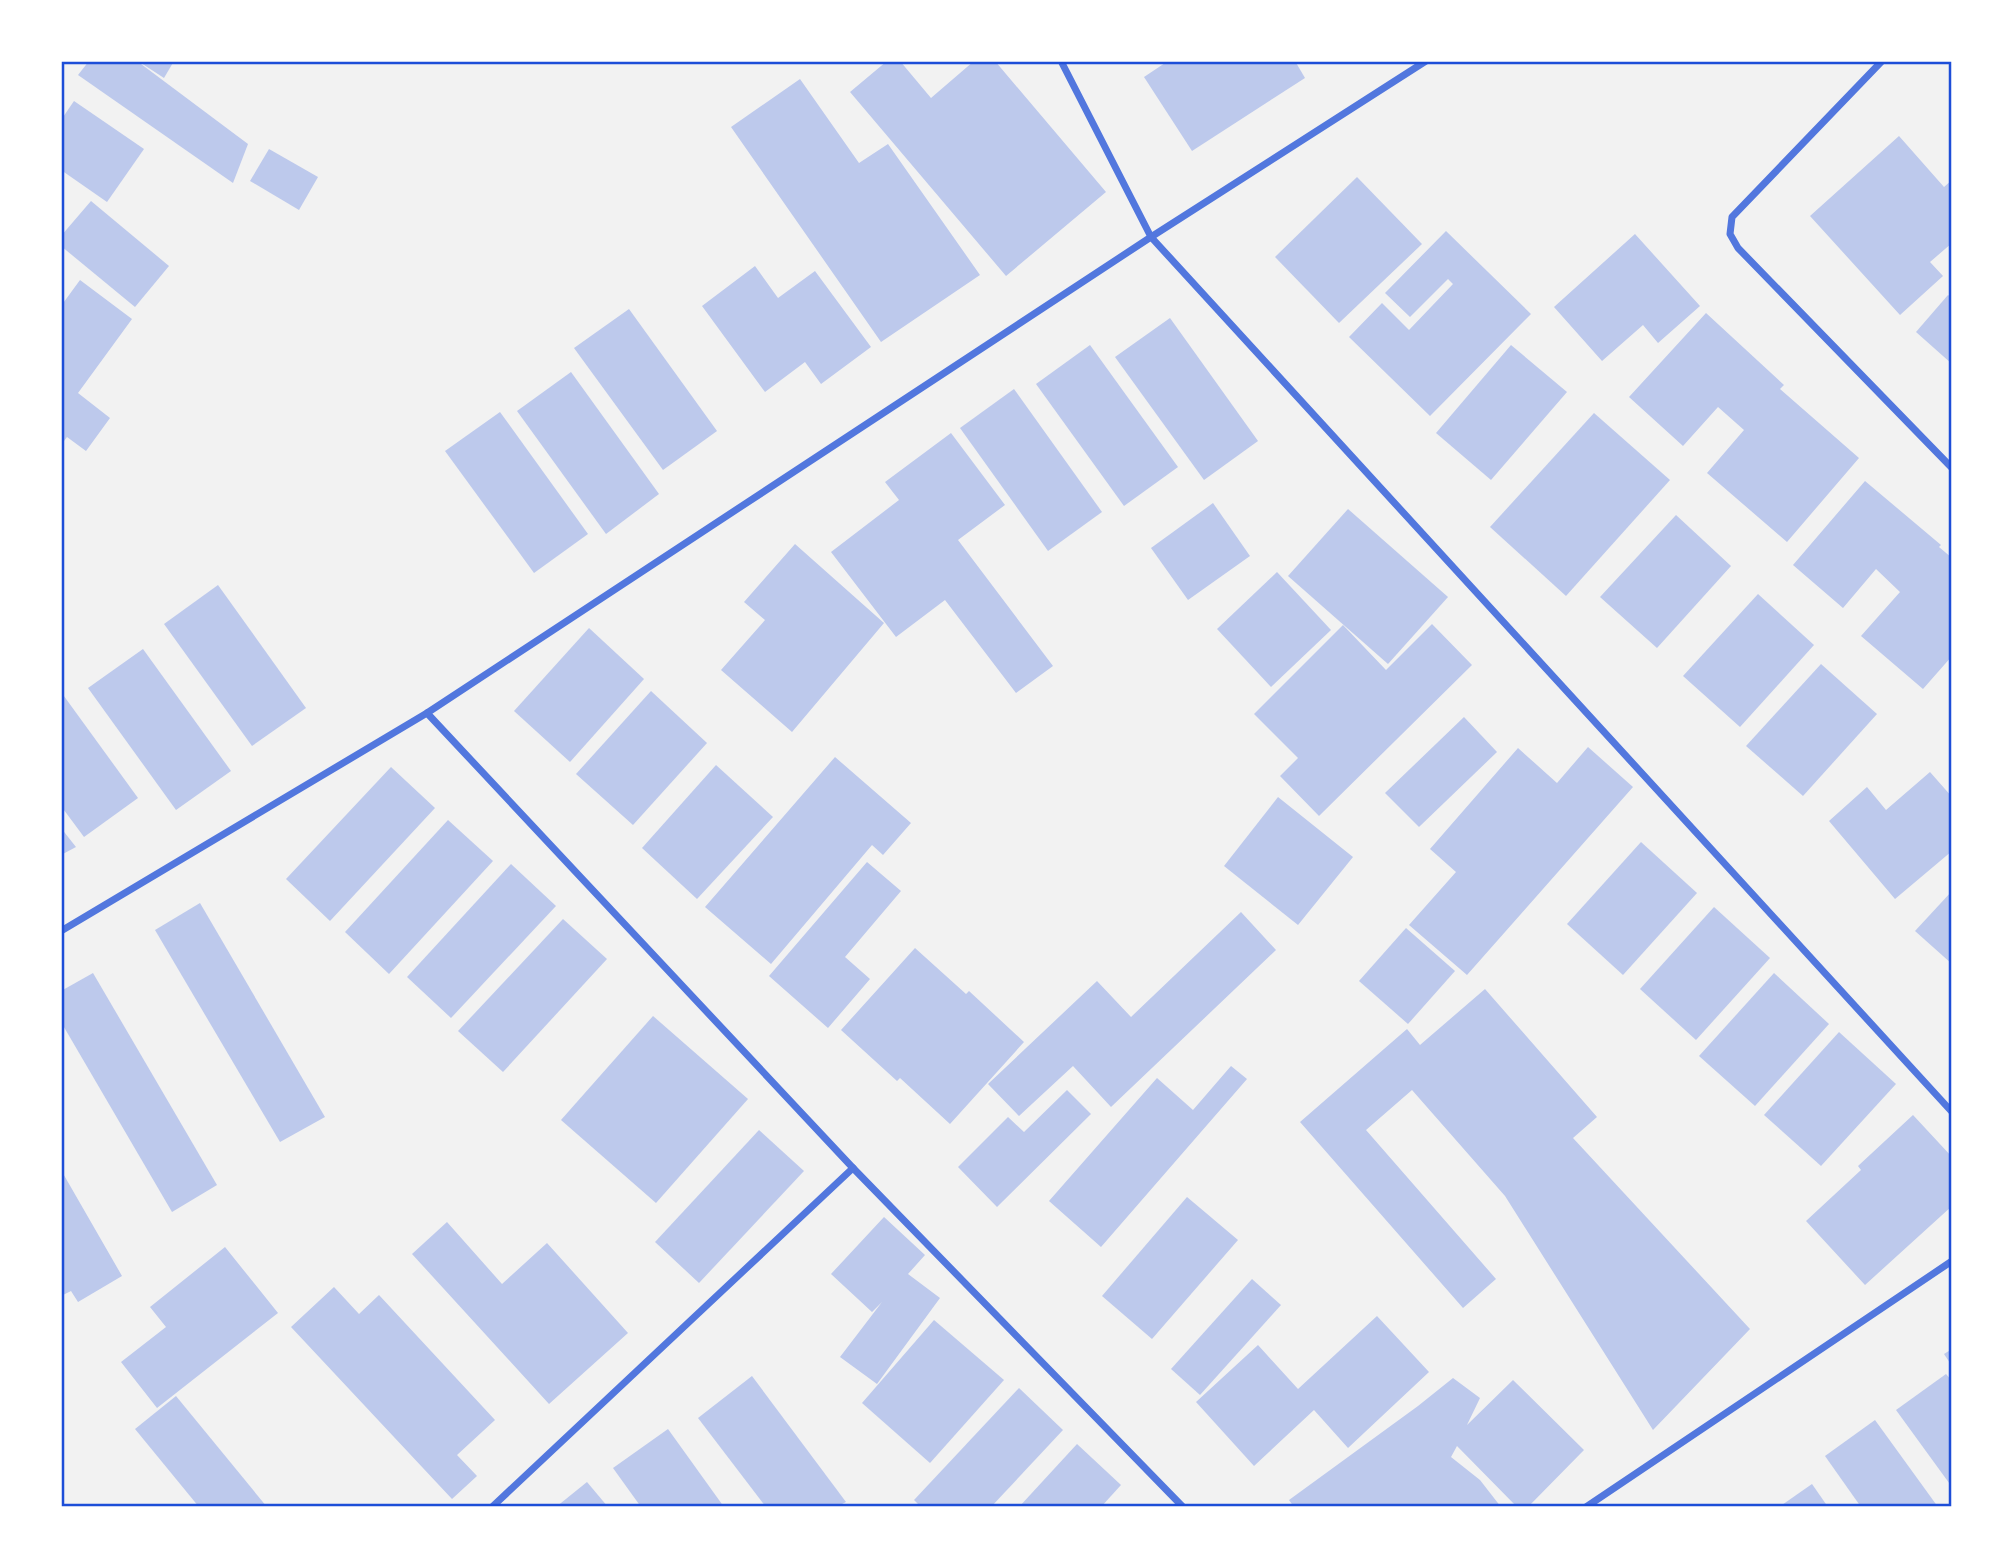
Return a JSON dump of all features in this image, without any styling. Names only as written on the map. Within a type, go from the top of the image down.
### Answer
[{"type":"street","points":[[1061,61],[1151,237],[1952,1112]]},
{"type":"street","points":[[61,931],[427,713],[1151,237],[1426,61]]},
{"type":"street","points":[[1882,61],[1732,217],[1730,234],[1738,248],[1952,468]]},
{"type":"street","points":[[427,713],[853,1168],[1183,1507]]},
{"type":"street","points":[[492,1507],[853,1168]]},
{"type":"street","points":[[1586,1507],[1952,1261]]},
{"type":"building","points":[[89,61],[137,61],[248,144],[233,183],[78,75]]},
{"type":"building","points":[[138,61],[174,61],[164,78]]},
{"type":"building","points":[[887,61],[900,61],[931,98],[974,61],[995,61],[1106,192],[1006,276],[850,92]]},
{"type":"building","points":[[1168,61],[1295,61],[1305,78],[1192,151],[1144,77]]},
{"type":"building","points":[[800,79],[859,163],[888,144],[980,275],[881,342],[731,127]]},
{"type":"building","points":[[74,101],[144,149],[107,202],[61,170],[61,120]]},
{"type":"building","points":[[1899,136],[1944,187],[1952,180],[1952,243],[1930,262],[1943,276],[1900,315],[1810,216]]},
{"type":"building","points":[[269,149],[318,177],[299,210],[250,181]]},
{"type":"building","points":[[1357,177],[1422,244],[1339,323],[1275,257]]},
{"type":"building","points":[[91,201],[169,266],[135,307],[61,246],[61,236]]},
{"type":"building","points":[[1446,231],[1531,314],[1430,416],[1349,337],[1382,303],[1409,330],[1453,284],[1448,279],[1410,317],[1385,293]]},
{"type":"building","points":[[1635,234],[1700,306],[1658,343],[1643,325],[1602,361],[1554,307]]},
{"type":"building","points":[[755,266],[778,298],[815,271],[871,347],[821,384],[805,362],[765,392],[702,306]]},
{"type":"building","points":[[80,280],[132,319],[78,393],[110,418],[86,451],[67,437],[61,445],[61,306]]},
{"type":"building","points":[[1948,295],[1952,298],[1952,364],[1916,332]]},
{"type":"building","points":[[629,309],[717,431],[663,470],[574,348]]},
{"type":"building","points":[[1706,313],[1784,385],[1780,389],[1859,458],[1787,542],[1707,473],[1744,430],[1718,407],[1683,446],[1629,397]]},
{"type":"building","points":[[1170,318],[1258,441],[1204,480],[1115,357]]},
{"type":"building","points":[[1090,345],[1178,467],[1124,506],[1036,384]]},
{"type":"building","points":[[1511,345],[1567,392],[1491,480],[1436,433]]},
{"type":"building","points":[[571,372],[659,494],[606,534],[517,411]]},
{"type":"building","points":[[1014,389],[1102,512],[1048,551],[960,428]]},
{"type":"building","points":[[500,412],[588,534],[534,573],[445,451]]},
{"type":"building","points":[[1594,413],[1670,480],[1566,596],[1490,527]]},
{"type":"building","points":[[951,433],[1005,505],[958,540],[1053,666],[1016,693],[945,600],[896,637],[831,552],[899,500],[885,482]]},
{"type":"building","points":[[1865,481],[1941,545],[1939,547],[1952,558],[1952,656],[1923,689],[1861,636],[1900,592],[1876,569],[1843,608],[1793,565]]},
{"type":"building","points":[[1213,503],[1250,556],[1188,600],[1151,548]]},
{"type":"building","points":[[1348,509],[1448,597],[1388,664],[1288,576]]},
{"type":"building","points":[[1676,515],[1731,566],[1657,648],[1600,597]]},
{"type":"building","points":[[795,544],[884,623],[792,732],[721,670],[765,620],[744,602]]},
{"type":"building","points":[[1277,572],[1331,630],[1271,687],[1217,629]]},
{"type":"building","points":[[218,585],[306,708],[252,746],[164,624]]},
{"type":"building","points":[[1758,594],[1814,645],[1740,727],[1683,676]]},
{"type":"building","points":[[1432,624],[1472,665],[1319,816],[1280,776],[1298,758],[1254,714],[1343,625],[1386,670]]},
{"type":"building","points":[[589,628],[644,679],[570,762],[514,711]]},
{"type":"building","points":[[143,649],[231,771],[176,810],[88,688]]},
{"type":"building","points":[[1821,664],[1877,714],[1803,796],[1746,746]]},
{"type":"building","points":[[651,691],[707,743],[633,825],[576,774]]},
{"type":"building","points":[[61,692],[138,798],[84,837],[61,806]]},
{"type":"building","points":[[1464,717],[1497,752],[1419,827],[1385,793]]},
{"type":"building","points":[[1588,747],[1633,787],[1467,975],[1409,925],[1456,872],[1430,849],[1518,748],[1557,783]]},
{"type":"building","points":[[835,757],[911,823],[883,855],[872,845],[771,964],[705,907]]},
{"type":"building","points":[[716,765],[773,817],[697,899],[642,848]]},
{"type":"building","points":[[391,767],[435,808],[330,921],[286,879]]},
{"type":"building","points":[[1930,772],[1952,797],[1952,851],[1895,899],[1829,821],[1867,787],[1886,810]]},
{"type":"building","points":[[1278,797],[1353,857],[1298,925],[1224,866]]},
{"type":"building","points":[[448,820],[493,861],[389,974],[345,932]]},
{"type":"building","points":[[61,828],[76,847],[61,855]]},
{"type":"building","points":[[1641,842],[1697,893],[1623,975],[1567,924]]},
{"type":"building","points":[[867,862],[901,891],[845,957],[870,979],[828,1028],[769,976]]},
{"type":"building","points":[[511,864],[556,906],[451,1018],[407,977]]},
{"type":"building","points":[[1952,891],[1952,964],[1915,931]]},
{"type":"building","points":[[200,903],[325,1117],[280,1142],[155,930]]},
{"type":"building","points":[[1714,907],[1770,958],[1696,1040],[1640,989]]},
{"type":"building","points":[[1241,912],[1276,950],[1111,1107],[1073,1066],[1019,1116],[988,1084],[1097,981],[1131,1017]]},
{"type":"building","points":[[563,919],[607,959],[503,1072],[458,1031]]},
{"type":"building","points":[[1406,928],[1455,971],[1408,1024],[1359,981]]},
{"type":"building","points":[[915,948],[966,994],[969,991],[1024,1042],[950,1124],[900,1078],[897,1081],[841,1030]]},
{"type":"building","points":[[93,973],[217,1185],[172,1212],[61,1022],[61,991]]},
{"type":"building","points":[[1774,973],[1829,1024],[1755,1106],[1699,1056]]},
{"type":"building","points":[[1485,989],[1597,1117],[1573,1138],[1750,1329],[1653,1430],[1505,1196],[1412,1090],[1366,1130],[1496,1279],[1463,1308],[1300,1122],[1407,1029],[1420,1045]]},
{"type":"building","points":[[653,1016],[748,1099],[656,1203],[561,1120]]},
{"type":"building","points":[[1839,1032],[1896,1084],[1821,1166],[1764,1115]]},
{"type":"building","points":[[1231,1066],[1247,1079],[1101,1247],[1049,1201],[1157,1078],[1193,1110]]},
{"type":"building","points":[[1067,1090],[1091,1114],[997,1207],[958,1167],[1008,1117],[1024,1132]]},
{"type":"building","points":[[1913,1115],[1952,1157],[1952,1206],[1865,1285],[1806,1221],[1861,1170],[1858,1166]]},
{"type":"building","points":[[759,1130],[804,1171],[699,1283],[655,1242]]},
{"type":"building","points":[[61,1170],[122,1276],[78,1302],[71,1291],[61,1296]]},
{"type":"building","points":[[1187,1197],[1238,1240],[1152,1339],[1102,1296]]},
{"type":"building","points":[[884,1217],[925,1255],[908,1274],[940,1298],[877,1384],[840,1357],[882,1302],[872,1312],[831,1274]]},
{"type":"building","points":[[447,1222],[502,1284],[547,1243],[628,1333],[549,1404],[412,1254]]},
{"type":"building","points":[[225,1247],[278,1313],[157,1408],[121,1362],[166,1327],[150,1307]]},
{"type":"building","points":[[1252,1279],[1281,1305],[1200,1395],[1171,1369]]},
{"type":"building","points":[[334,1287],[359,1314],[379,1295],[495,1420],[457,1455],[477,1476],[452,1499],[291,1327]]},
{"type":"building","points":[[1377,1316],[1429,1372],[1348,1448],[1314,1410],[1254,1466],[1196,1402],[1258,1345],[1298,1389]]},
{"type":"building","points":[[934,1320],[1004,1380],[930,1463],[862,1403]]},
{"type":"building","points":[[1952,1349],[1952,1366],[1944,1354]]},
{"type":"building","points":[[1946,1374],[1952,1381],[1952,1487],[1896,1410]]},
{"type":"building","points":[[752,1376],[846,1502],[836,1507],[766,1507],[698,1418]]},
{"type":"building","points":[[1453,1378],[1480,1398],[1467,1425],[1513,1380],[1584,1450],[1528,1507],[1517,1507],[1457,1446],[1451,1457],[1480,1480],[1501,1507],[1294,1507],[1289,1500]]},
{"type":"building","points":[[1019,1388],[1063,1430],[991,1507],[921,1507],[914,1500]]},
{"type":"building","points":[[176,1396],[267,1507],[199,1507],[135,1429]]},
{"type":"building","points":[[1875,1420],[1938,1507],[1861,1507],[1825,1456]]},
{"type":"building","points":[[668,1429],[724,1507],[641,1507],[613,1468]]},
{"type":"building","points":[[1077,1444],[1121,1485],[1101,1507],[1019,1507]]},
{"type":"building","points":[[587,1482],[608,1507],[556,1507]]},
{"type":"building","points":[[1812,1484],[1828,1507],[1779,1507]]}]
